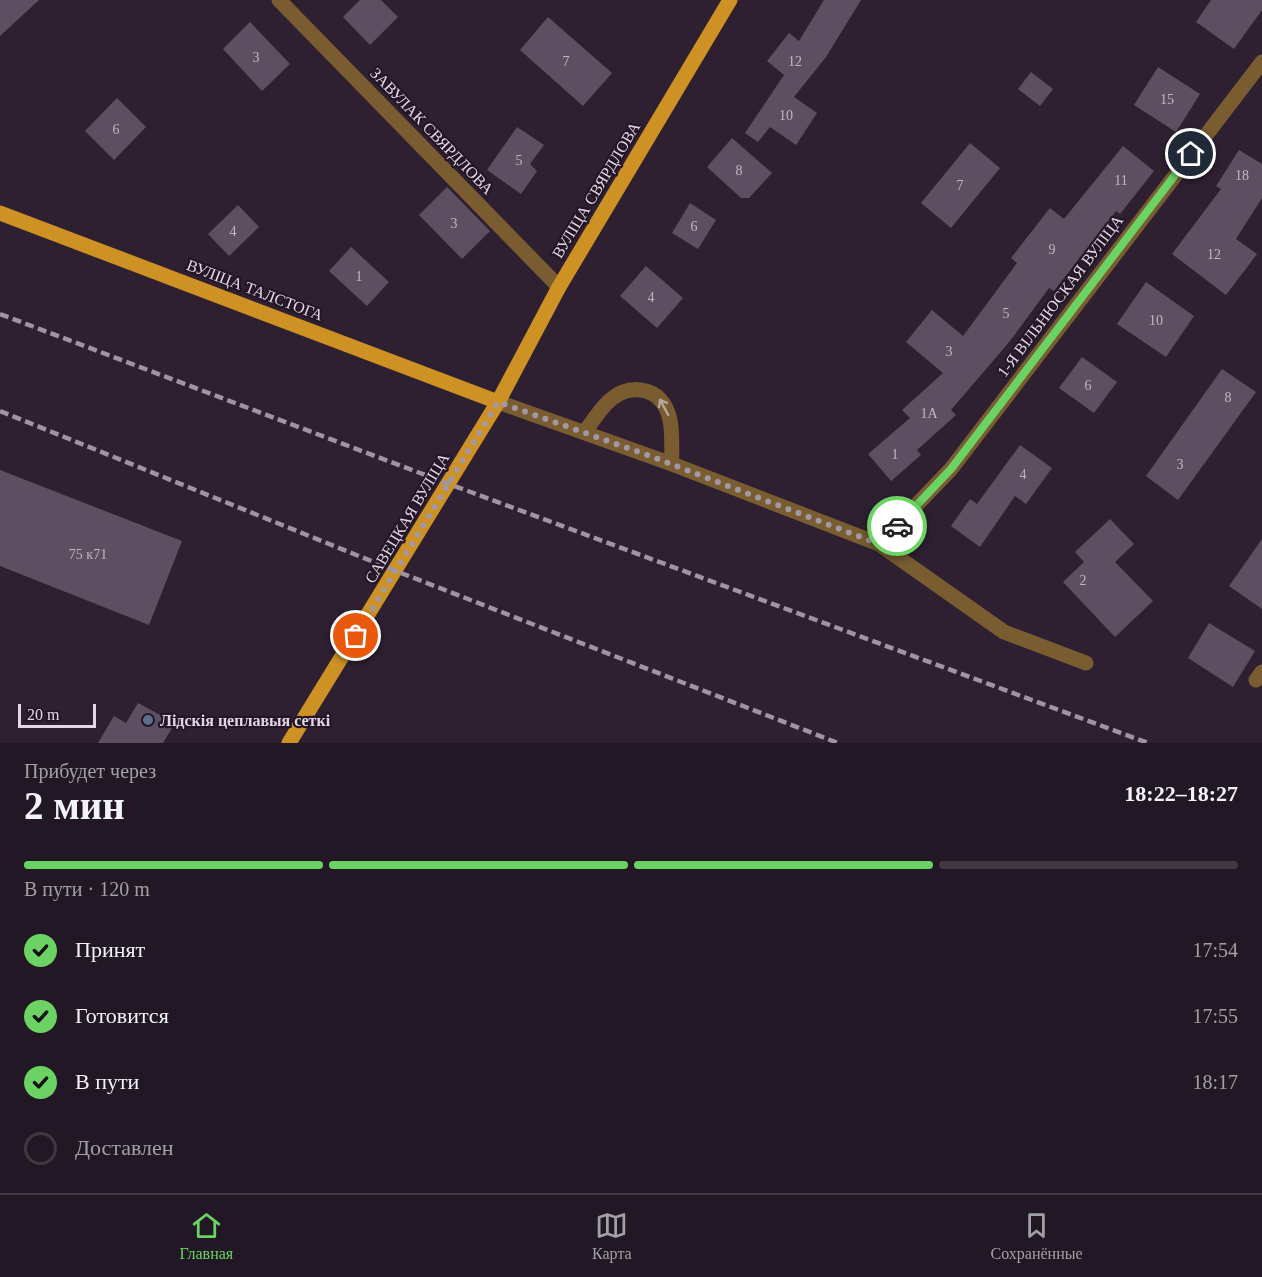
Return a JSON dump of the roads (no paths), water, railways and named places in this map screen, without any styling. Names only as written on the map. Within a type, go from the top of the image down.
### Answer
[{"type":"main road","name":"ВУЛІЦА СВЯРДЛОВА","points":[[498,402],[559,287],[730,0]]},
{"type":"main road","name":"ВУЛІЦА ТАЛСТОГА","points":[[0,213],[498,402]]},
{"type":"main road","name":"САВЕЦКАЯ ВУЛІЦА","points":[[290,743],[498,402]]},
{"type":"street","name":"ЗАВУЛАК СВЯРДЛОВА","points":[[279,0],[559,287]]},
{"type":"street","name":"1-Я ВІЛЬНЮСКАЯ ВУЛІЦА","points":[[879,544],[951,469],[1262,62]]},
{"type":"street","points":[[585,432],[602,407],[619,392],[635,388],[656,394],[667,409],[672,464]]},
{"type":"street","points":[[498,402],[672,464],[879,544],[1004,632],[1086,663]]},
{"type":"railway","points":[[0,314],[449,484],[1148,743]]},
{"type":"railway","points":[[0,411],[396,571],[838,743]]},
{"type":"place","name":"Лідскія цеплавыя сеткі","points":[[148,720]]}]
